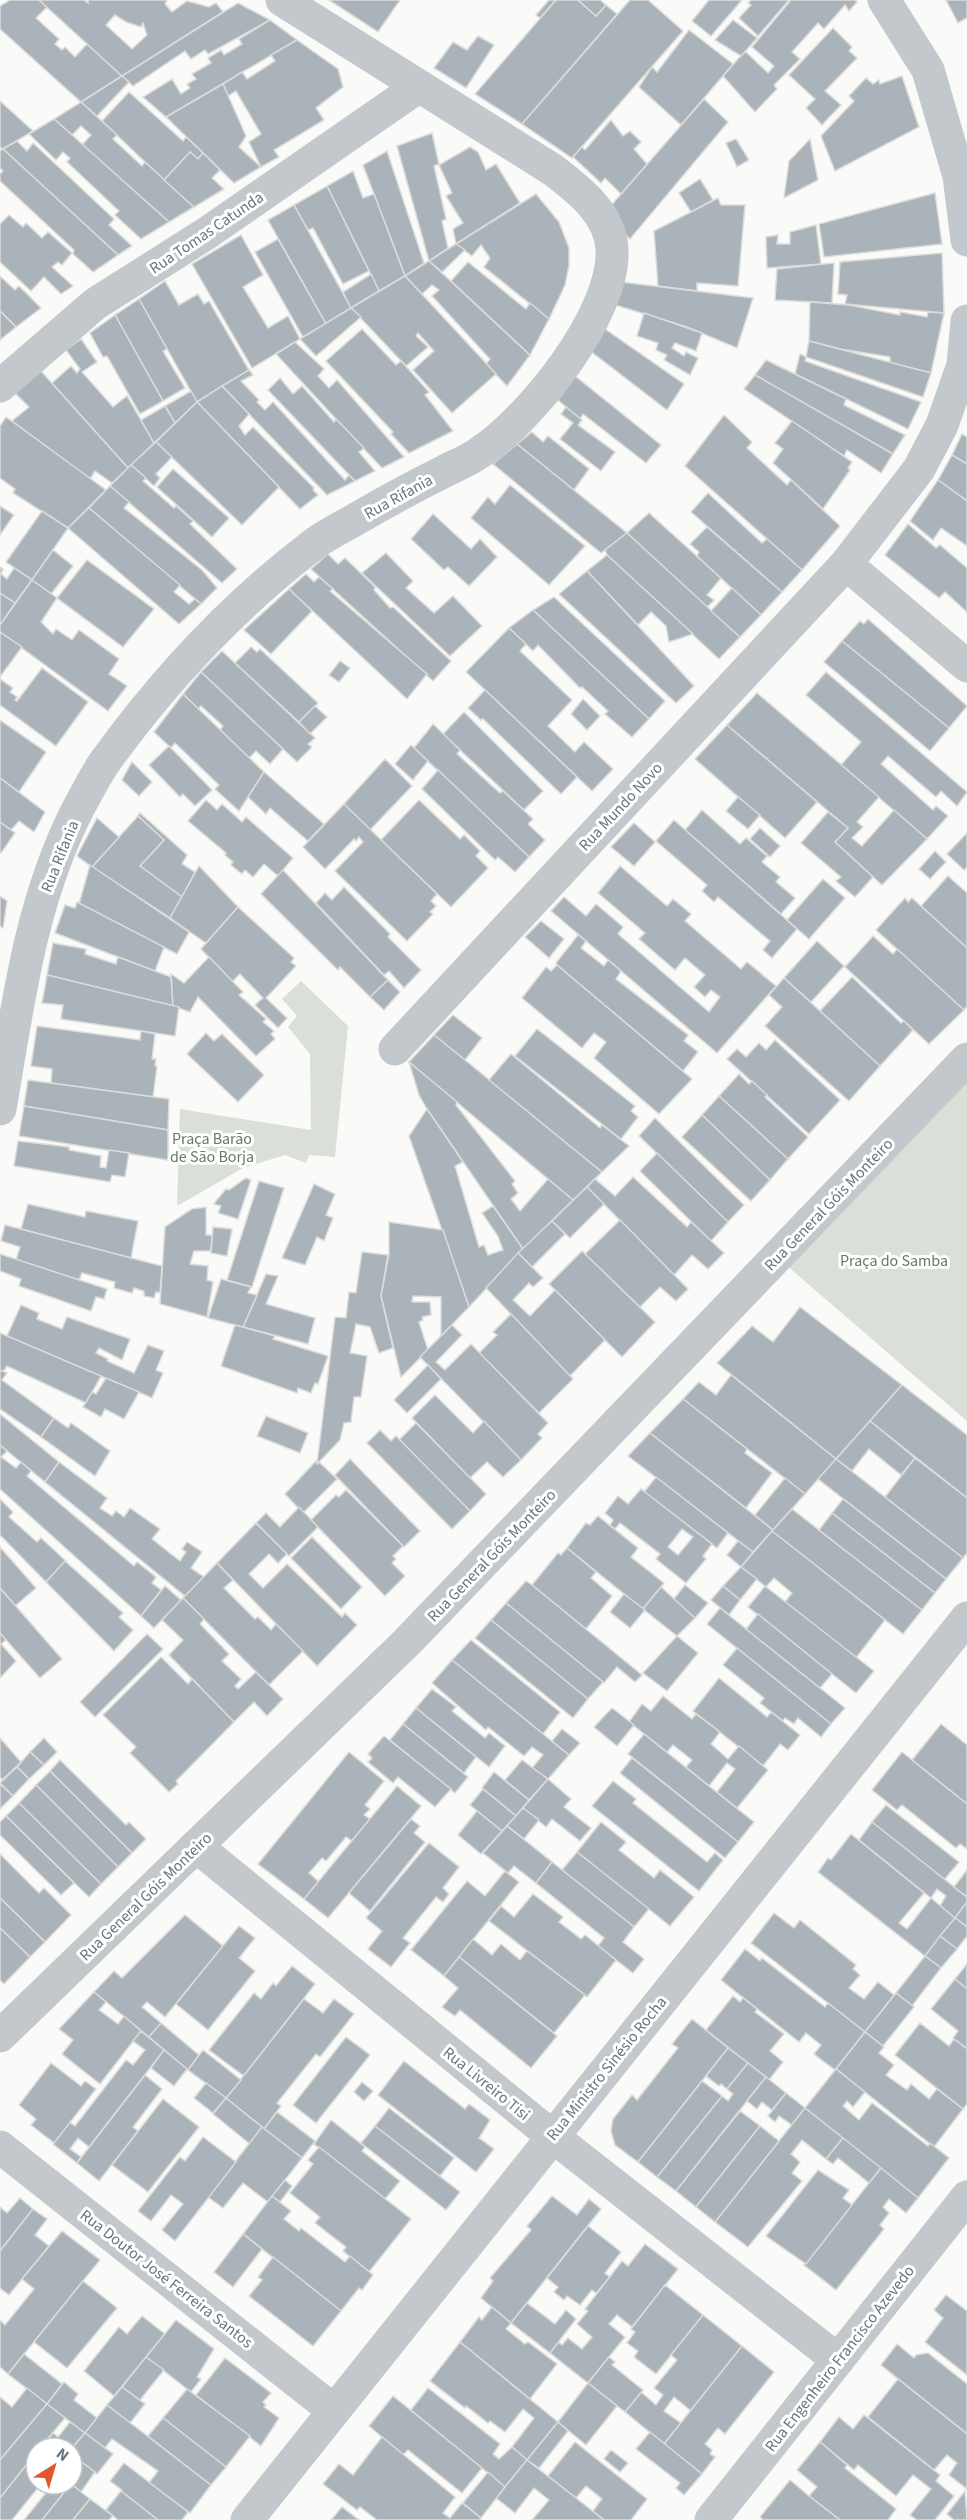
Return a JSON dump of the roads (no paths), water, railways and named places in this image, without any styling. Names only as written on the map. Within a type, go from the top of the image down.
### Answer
[{"type":"street","name":"Rua Rifania","points":[[0,1109],[29,944],[48,877],[69,827],[102,766],[153,699],[231,614],[316,543],[393,497],[479,453],[521,418],[563,368],[595,314],[609,279],[613,248],[604,221],[586,196],[553,170],[282,0]]},
{"type":"street","points":[[884,0],[928,70],[959,177],[967,240]]},
{"type":"street","name":"Rua Tomas Catunda","points":[[0,386],[95,304],[207,233],[418,87]]},
{"type":"street","name":"Rua Mundo Novo","points":[[395,1049],[846,564],[919,469],[937,434],[963,365],[967,321]]},
{"type":"street","points":[[846,564],[967,666]]},
{"type":"street","name":"Rua General Góis Monteiro","points":[[0,2036],[407,1642],[967,1059]]},
{"type":"street","name":"Rua Ministro Sinésio Rocha","points":[[247,2520],[967,1618]]},
{"type":"street","name":"Rua Livreiro Tisi","points":[[196,1846],[552,2136],[838,2360]]},
{"type":"street","name":"Rua Doutor José Ferreira Santos","points":[[0,2147],[333,2410]]},
{"type":"street","name":"Rua Engenheiro Francisco Azevedo","points":[[711,2520],[967,2197]]},
{"type":"park label","name":"Praça Barão de São Borja","points":[[212,1147]]},
{"type":"park label","name":"Praça do Samba","points":[[894,1260]]}]
